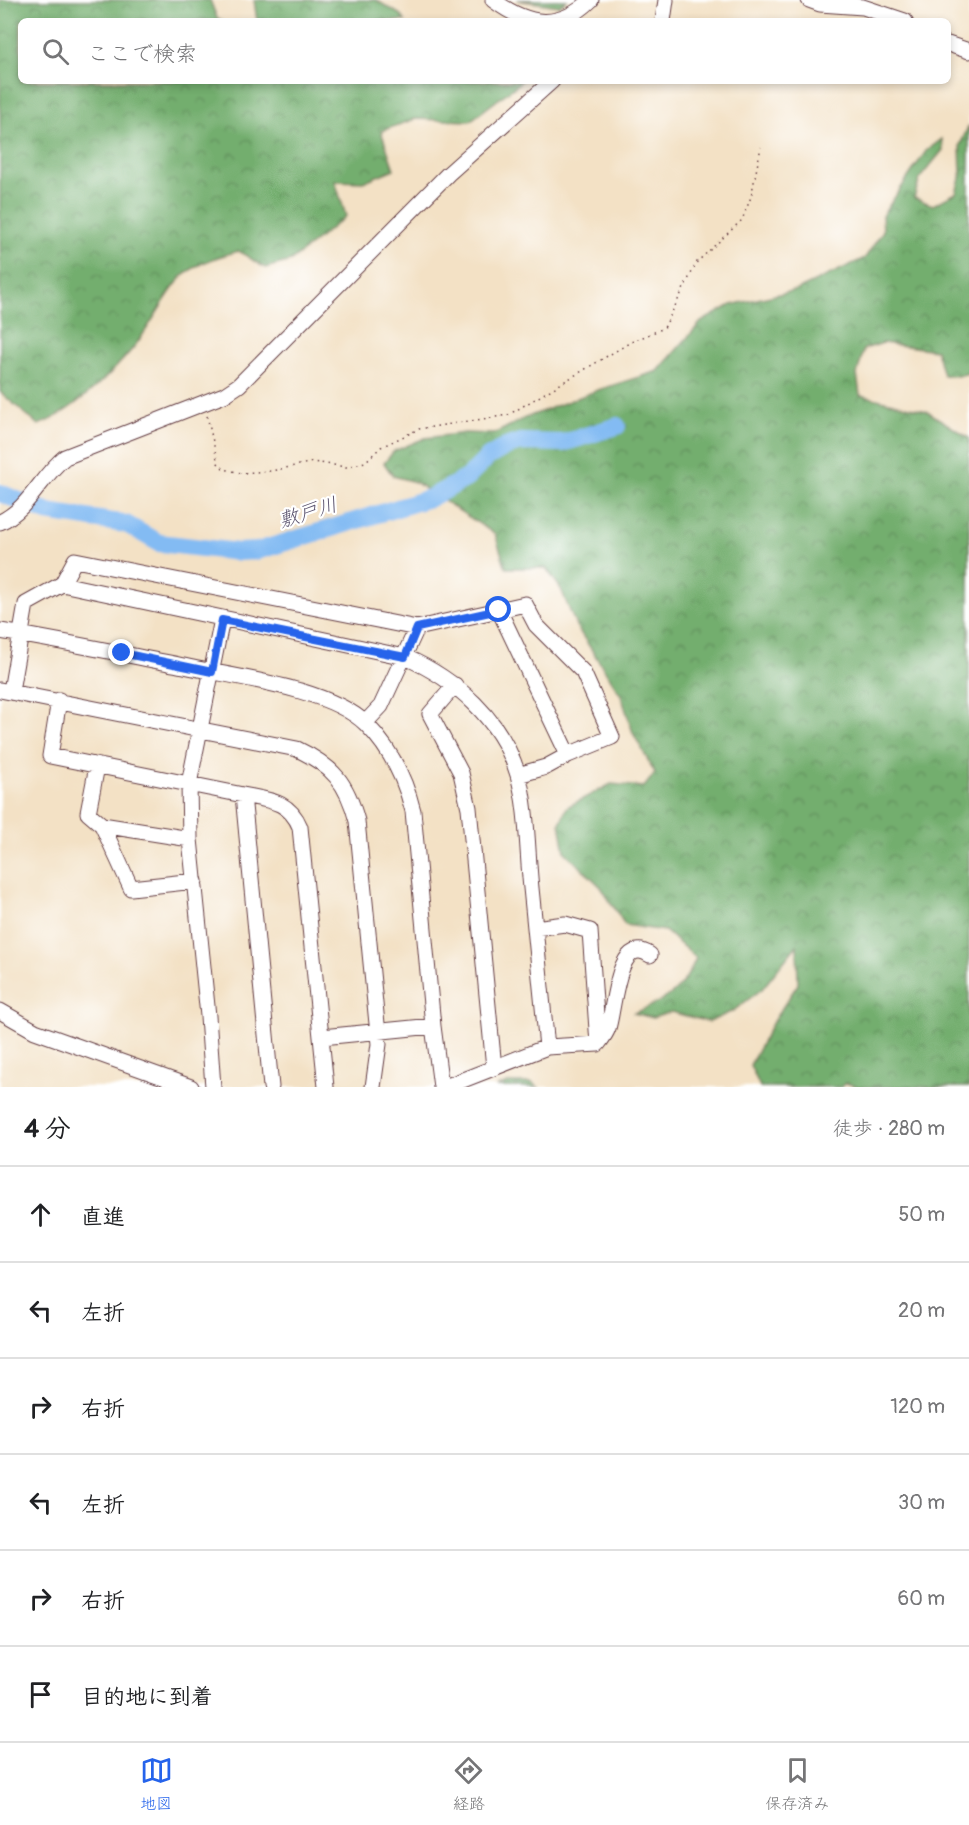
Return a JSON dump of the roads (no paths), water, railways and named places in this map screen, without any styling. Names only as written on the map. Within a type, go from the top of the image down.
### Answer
[{"type":"street","points":[[493,0],[521,18]]},
{"type":"street","points":[[568,18],[579,12],[591,0]]},
{"type":"street","points":[[663,18],[666,0]]},
{"type":"street","points":[[809,0],[820,4],[863,7],[896,18]]},
{"type":"street","points":[[951,45],[969,51]]},
{"type":"street","points":[[0,522],[23,507],[46,475],[65,457],[83,447],[224,395],[253,373],[448,174],[549,84]]},
{"type":"street","points":[[373,1087],[379,1055],[378,1032],[357,821],[348,793],[327,766],[297,749],[5,690],[21,634],[26,604],[62,584],[75,560],[417,628],[525,604],[536,624],[593,680],[623,738]]},
{"type":"street","points":[[62,584],[222,620],[405,657],[428,667],[455,685],[492,723],[507,747],[518,775],[547,1047]]},
{"type":"street","points":[[499,610],[568,755]]},
{"type":"street","points":[[213,1087],[190,839],[189,784],[222,620]]},
{"type":"street","points":[[365,723],[381,706],[417,628]]},
{"type":"street","points":[[0,631],[267,683],[326,699],[365,723],[397,765],[408,789],[413,811],[433,1026],[443,1087],[547,1047],[598,1044]]},
{"type":"street","points":[[518,775],[546,767],[568,755],[612,737],[583,672]]},
{"type":"street","points":[[455,685],[430,714],[461,773],[469,808],[494,1068]]},
{"type":"street","points":[[59,700],[50,756],[275,801],[286,806],[296,815],[300,826],[326,1087]]},
{"type":"street","points":[[97,766],[88,813],[102,825],[131,888],[195,881]]},
{"type":"street","points":[[243,795],[271,1087]]},
{"type":"street","points":[[102,825],[190,839]]},
{"type":"street","points":[[535,928],[565,924],[590,932],[598,1044]]},
{"type":"street","points":[[598,1044],[608,1030],[622,964],[628,955],[639,952],[650,955]]},
{"type":"street","points":[[0,1011],[35,1031],[191,1087]]},
{"type":"street","points":[[322,1037],[433,1026]]},
{"type":"waterway","name":"敷戸川","points":[[0,493],[47,512],[126,524],[159,543],[238,552],[257,551],[430,498],[467,478],[488,457],[505,447],[521,442],[563,443],[617,426]]}]
